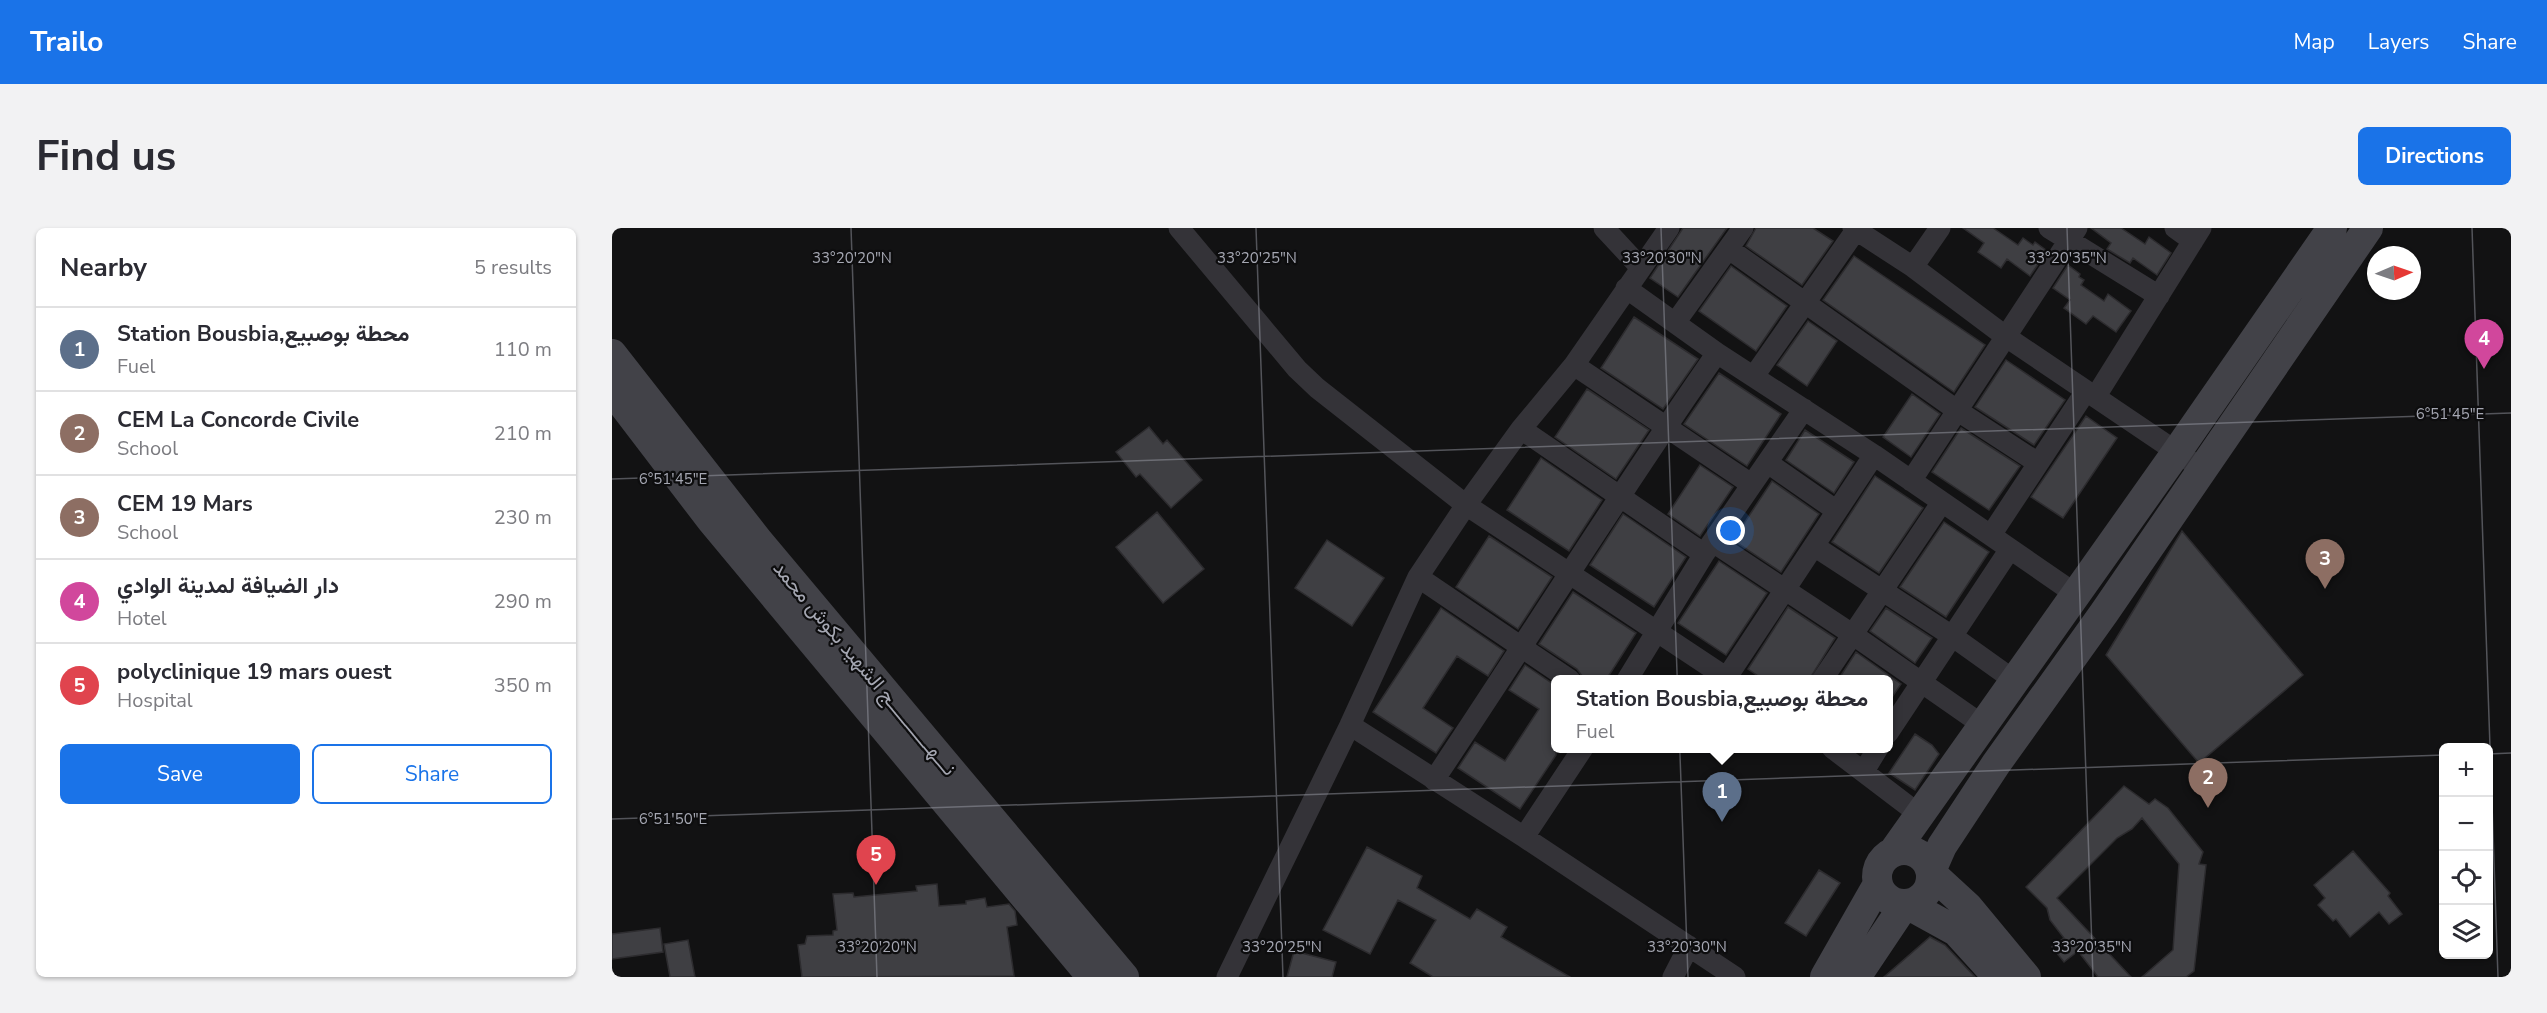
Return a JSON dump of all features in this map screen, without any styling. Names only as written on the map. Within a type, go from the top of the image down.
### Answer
[{"type":"main road","points":[[1998,977],[1956,931],[1906,904],[1891,901],[1881,891],[1878,884],[1878,868],[1881,861],[1894,851],[1984,726],[2332,228]]},
{"type":"main road","points":[[1856,977],[1906,904],[1922,897],[1931,882],[1931,872],[1942,846],[1996,764],[2104,613],[2368,228]]},
{"type":"main road","name":"نـــهـــــــــــج الشهيد بكوش محمد","points":[[612,354],[759,542],[1124,977]]},
{"type":"main road","name":"نـــهـــــــــــج الشهيد بكوش محمد","points":[[612,390],[712,521],[1092,977]]},
{"type":"main road","points":[[1894,851],[1910,850],[1923,857],[1931,872],[1968,907],[2026,977]]},
{"type":"main road","points":[[1826,977],[1878,884]]},
{"type":"street","points":[[1179,228],[1297,369],[1317,388],[1466,505],[1725,675]]},
{"type":"street","points":[[1604,228],[1641,268]]},
{"type":"street","points":[[1227,977],[1350,725],[1418,577],[1466,505],[1521,429],[1574,365],[1670,228]]},
{"type":"street","points":[[1675,322],[1743,228]]},
{"type":"street","points":[[1913,267],[1940,228]]},
{"type":"street","points":[[2049,228],[2072,234],[2159,296]]},
{"type":"street","points":[[1991,535],[2038,463],[2091,394],[2159,296],[2198,235],[2175,228]]},
{"type":"street","points":[[1754,376],[1855,229],[1913,267],[2005,336],[2202,469]]},
{"type":"street","points":[[1911,481],[2072,234]]},
{"type":"street","points":[[1728,249],[1958,411],[2038,463]]},
{"type":"street","points":[[1626,288],[1717,353],[1874,455],[2077,595]]},
{"type":"street","points":[[1434,780],[1523,646],[1569,571],[1717,353]]},
{"type":"street","points":[[1574,365],[1751,484]]},
{"type":"street","points":[[1630,675],[1708,548],[1804,409]]},
{"type":"street","points":[[1521,429],[1620,498],[1786,590],[1984,726]]},
{"type":"street","points":[[1731,675],[1874,455]]},
{"type":"street","points":[[1768,463],[1838,511]]},
{"type":"street","points":[[1825,675],[1942,502]]},
{"type":"street","points":[[1814,546],[1952,636],[2015,681]]},
{"type":"street","points":[[1893,725],[2010,549]]},
{"type":"street","points":[[1418,577],[1563,675]]},
{"type":"street","points":[[1350,725],[1735,977]]},
{"type":"street","points":[[1524,837],[1580,753]]},
{"type":"street","points":[[1839,753],[1920,815]]},
{"type":"street","points":[[1864,771],[1875,753]]},
{"type":"street","points":[[1673,977],[1689,946]]},
{"type":"building","points":[[1683,228],[1727,228],[1678,297],[1650,278]]},
{"type":"building","points":[[1756,228],[1813,228],[1833,241],[1802,285],[1746,246]]},
{"type":"building","points":[[1963,228],[1993,228],[2018,245],[2023,238],[2033,245],[2035,242],[2047,251],[2030,276],[2007,259],[2001,268],[1978,252],[1984,243]]},
{"type":"building","points":[[2091,228],[2121,228],[2145,244],[2149,237],[2171,253],[2157,275],[2133,258],[2130,263],[2107,249],[2111,243]]},
{"type":"building","points":[[1854,256],[1985,345],[1954,392],[1823,300]]},
{"type":"building","points":[[2068,265],[2084,280],[2081,285],[2104,301],[2108,294],[2131,311],[2116,332],[2093,316],[2086,324],[2064,308],[2070,300],[2053,288]]},
{"type":"building","points":[[1731,266],[1787,306],[1756,351],[1699,311]]},
{"type":"building","points":[[1634,317],[1698,359],[1663,409],[1601,368]]},
{"type":"building","points":[[1808,321],[1837,341],[1807,386],[1777,365]]},
{"type":"building","points":[[2006,360],[2065,400],[2034,445],[1975,407]]},
{"type":"building","points":[[1719,373],[1781,414],[1747,466],[1684,424]]},
{"type":"building","points":[[1587,389],[1649,430],[1616,479],[1555,437]]},
{"type":"building","points":[[1912,394],[1940,414],[1911,457],[1883,437]]},
{"type":"building","points":[[2086,416],[2117,438],[2063,518],[2031,497]]},
{"type":"building","points":[[1149,427],[1163,444],[1167,440],[1202,480],[1171,508],[1140,474],[1136,477],[1116,452]]},
{"type":"building","points":[[1961,428],[2020,466],[1989,510],[1932,472]]},
{"type":"building","points":[[1805,430],[1854,462],[1834,493],[1786,460]]},
{"type":"building","points":[[1541,458],[1602,500],[1569,551],[1507,510]]},
{"type":"building","points":[[1700,465],[1733,487],[1700,536],[1668,514]]},
{"type":"building","points":[[1875,476],[1923,508],[1879,573],[1832,542]]},
{"type":"building","points":[[1772,481],[1819,514],[1781,572],[1733,540]]},
{"type":"building","points":[[1157,512],[1204,569],[1163,603],[1116,547]]},
{"type":"building","points":[[1623,514],[1686,557],[1654,607],[1590,565]]},
{"type":"building","points":[[1944,522],[1989,552],[1946,617],[1900,587]]},
{"type":"building","points":[[2182,531],[2303,675],[2199,763],[2106,655]]},
{"type":"building","points":[[1489,536],[1552,577],[1518,629],[1456,587]]},
{"type":"building","points":[[1327,540],[1384,578],[1352,626],[1295,588]]},
{"type":"building","points":[[1719,561],[1767,593],[1726,655],[1678,623]]},
{"type":"building","points":[[1573,592],[1636,633],[1609,675],[1581,675],[1577,669],[1539,644]]},
{"type":"building","points":[[1788,607],[1835,638],[1812,675],[1757,675],[1748,669]]},
{"type":"building","points":[[1441,608],[1504,651],[1488,676],[1457,656],[1423,708],[1453,728],[1436,753],[1373,712]]},
{"type":"building","points":[[1886,608],[1932,638],[1915,663],[1870,631]]},
{"type":"building","points":[[1856,652],[1888,675],[1841,675]]},
{"type":"building","points":[[1525,665],[1551,683],[1551,753],[1556,753],[1556,755],[1520,809],[1458,768],[1475,742],[1505,761],[1539,709],[1509,690]]},
{"type":"building","points":[[1893,678],[1901,684],[1893,696]]},
{"type":"building","points":[[1915,734],[1932,745],[1939,754],[1915,790],[1889,773]]},
{"type":"building","points":[[2124,786],[2149,804],[2155,799],[2168,808],[2203,852],[2199,864],[2206,865],[2194,971],[2186,977],[2142,977],[2173,950],[2179,864],[2142,818],[2132,829],[2117,838],[2057,898],[2131,977],[2098,977],[2078,951],[2064,962],[2052,947],[2064,938],[2050,920],[2047,908],[2026,887]]},
{"type":"building","points":[[1367,847],[1422,876],[1417,888],[1470,919],[1477,909],[1507,927],[1501,937],[1570,977],[1433,977],[1410,963],[1436,920],[1398,900],[1370,954],[1323,930]]},
{"type":"building","points":[[2353,851],[2390,893],[2388,896],[2402,914],[2389,924],[2379,912],[2350,937],[2336,919],[2333,921],[2318,905],[2325,898],[2314,885]]},
{"type":"building","points":[[1819,870],[1840,883],[1806,936],[1785,923]]},
{"type":"building","points":[[937,884],[939,906],[966,904],[966,901],[985,898],[987,907],[1009,904],[1015,911],[1017,925],[1007,927],[1014,976],[802,977],[798,945],[805,944],[807,936],[833,935],[833,931],[837,930],[833,894],[853,893],[854,897],[917,891],[916,886]]},
{"type":"building","points":[[660,928],[663,952],[612,959],[612,934]]},
{"type":"building","points":[[1930,937],[1945,945],[1975,977],[1884,977]]},
{"type":"building","points":[[688,940],[695,977],[670,977],[664,944]]},
{"type":"building","points":[[1294,951],[1336,962],[1332,977],[1287,977]]},
{"type":"place","name":"دار الضيافة لمدينة الوادي","points":[[2484,369]]},
{"type":"place","name":"CEM 19 Mars","points":[[2325,589]]},
{"type":"place","name":"CEM La Concorde Civile","points":[[2208,808]]},
{"type":"place","name":"Station Bousbia,محطة بوصبيع","points":[[1722,822]]},
{"type":"place","name":"polyclinique 19 mars ouest","points":[[876,885]]}]
